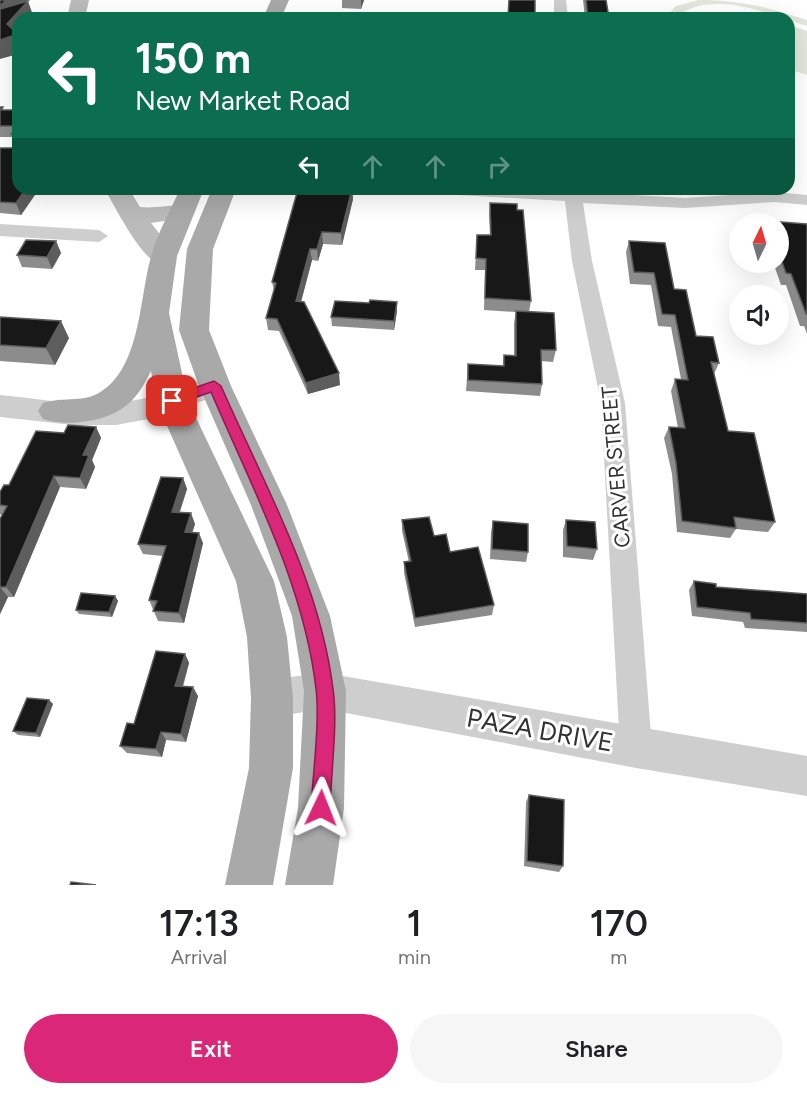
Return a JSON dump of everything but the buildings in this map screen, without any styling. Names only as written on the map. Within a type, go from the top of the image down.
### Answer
[{"type":"main road","points":[[120,195],[131,213],[164,256],[180,263],[183,315],[194,330],[214,386],[293,564],[311,616],[325,691],[321,808],[309,885]]},
{"type":"main road","points":[[194,330],[200,249],[222,195]]},
{"type":"main road","points":[[131,213],[153,216],[187,200]]},
{"type":"main road","points":[[54,411],[98,406],[110,402],[121,393],[138,362],[155,313],[164,256],[187,200]]},
{"type":"main road","points":[[155,313],[157,334],[172,401],[237,537],[255,581],[267,638],[273,698],[271,768],[249,885]]},
{"type":"street","name":"CARVER STREET","points":[[573,195],[582,261],[613,403],[636,748]]},
{"type":"street","points":[[595,195],[685,203],[775,196],[807,200]]},
{"type":"street","points":[[0,230],[99,236]]},
{"type":"street","points":[[2,409],[117,414],[172,401],[214,386]]},
{"type":"street","name":"PAZA DRIVE","points":[[273,698],[325,691],[636,748],[807,776]]},
{"type":"shaded area","points":[[698,0],[727,1],[780,12],[763,12],[717,4],[697,6],[684,12],[670,12],[676,6]]},
{"type":"shaded area","points":[[795,16],[807,20],[807,26],[795,22]]},
{"type":"shaded area","points":[[795,27],[807,31],[807,75],[795,71]]},
{"type":"route","points":[[172,401],[214,386],[269,505],[293,564],[311,616],[325,691],[321,808]]}]
